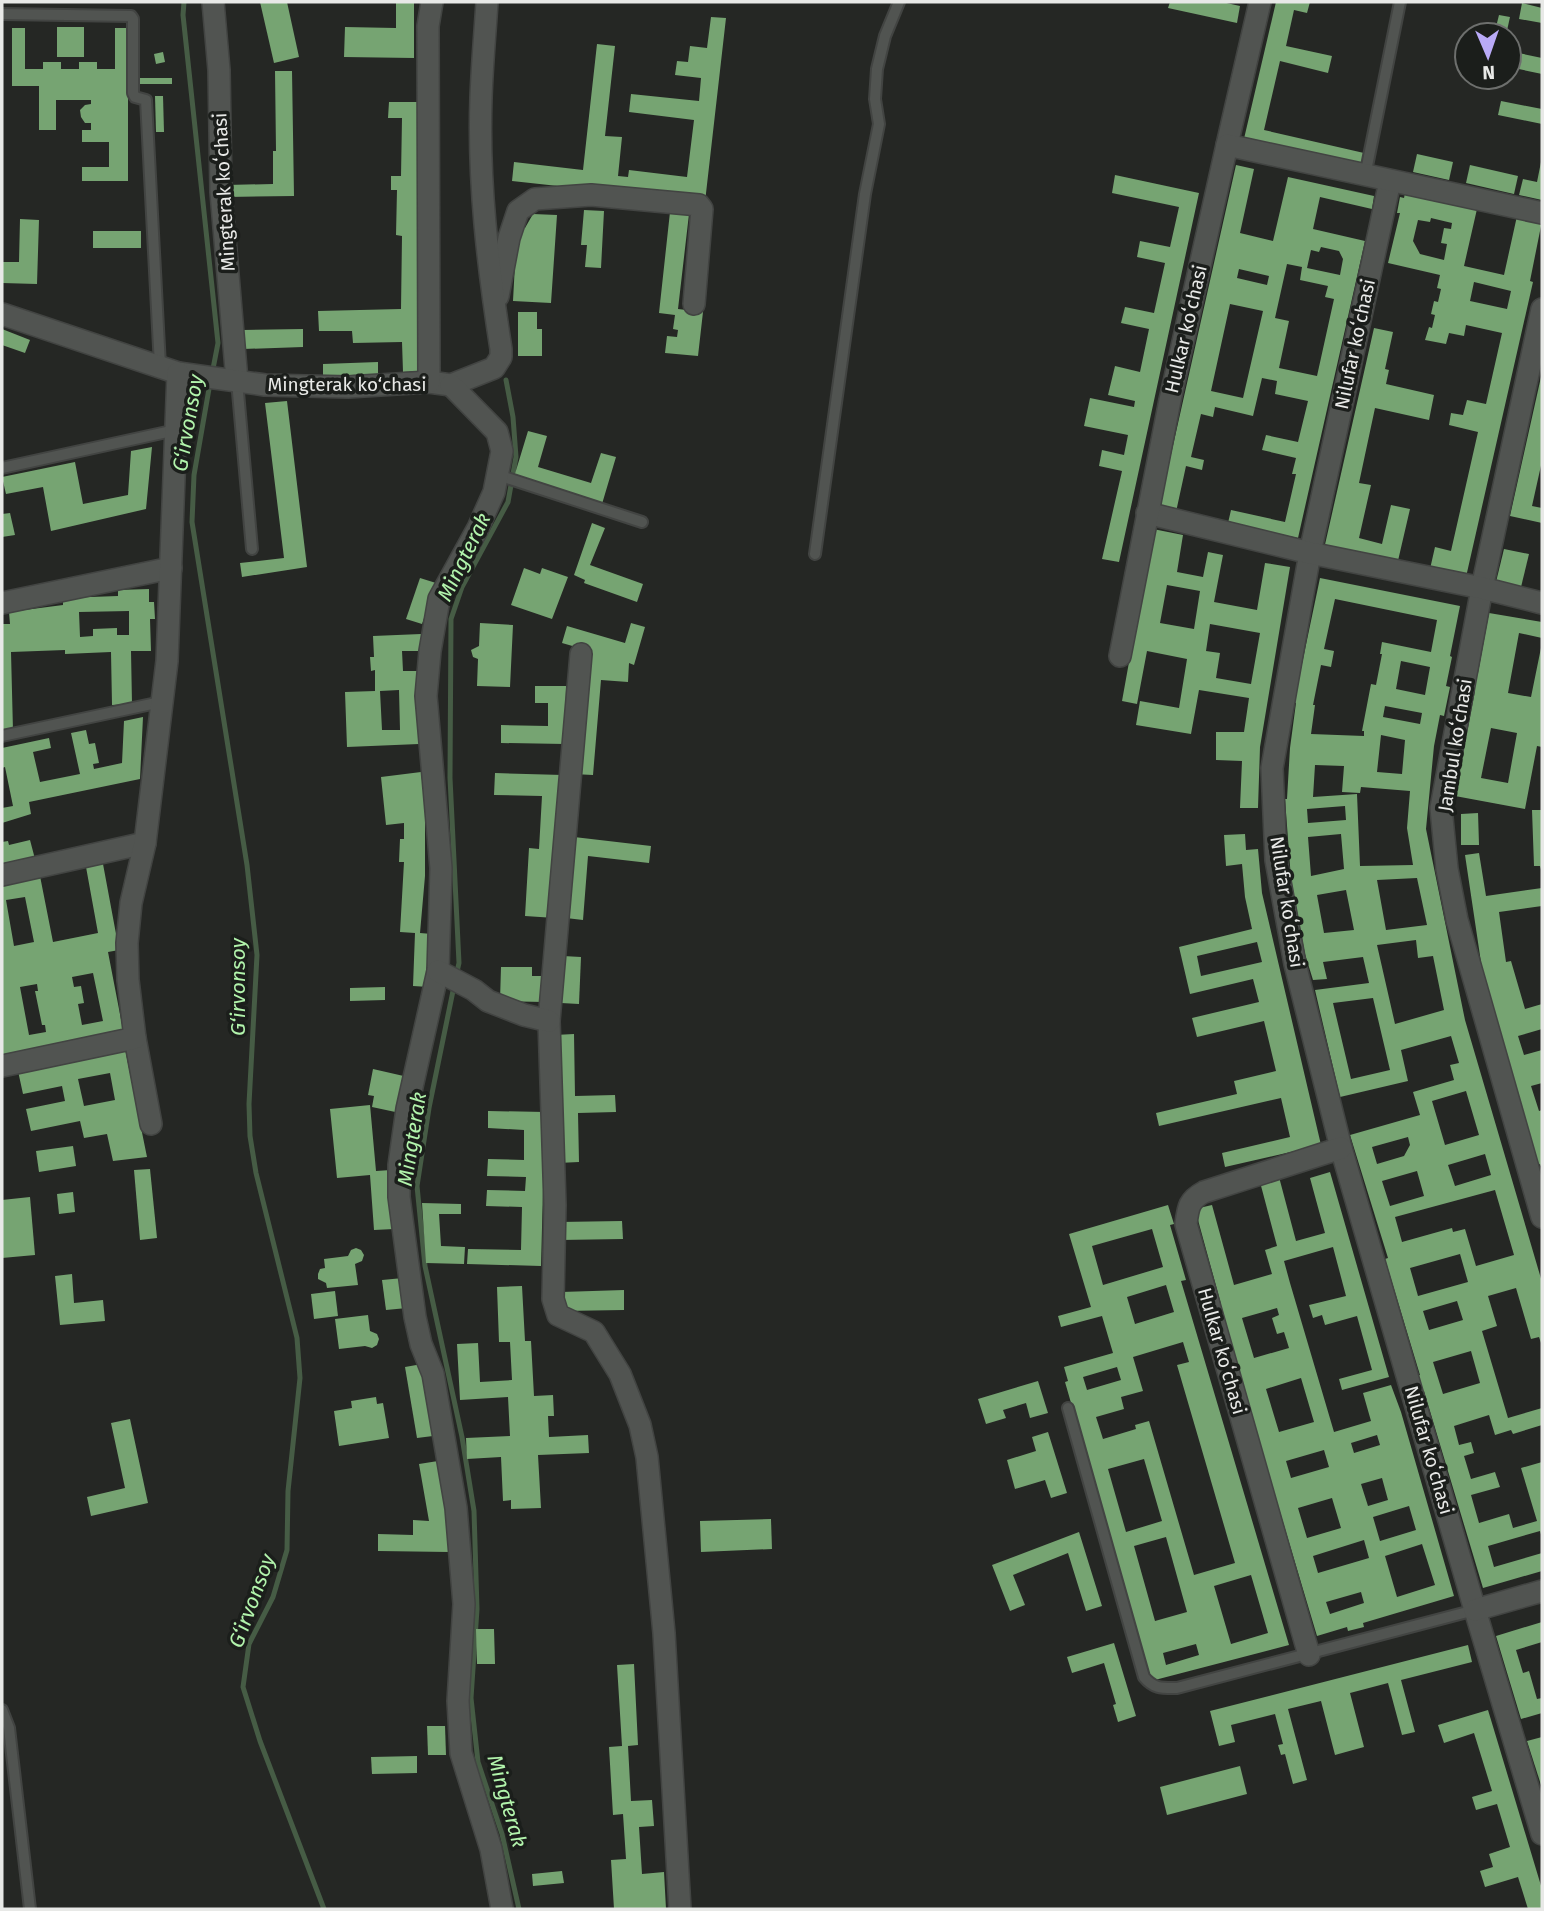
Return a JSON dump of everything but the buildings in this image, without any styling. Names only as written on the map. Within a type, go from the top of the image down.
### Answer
[{"type":"street","name":"Mingterak koʻchasi","points":[[212,2],[219,70],[221,192],[237,382]]},
{"type":"street","points":[[429,382],[428,26],[432,2]]},
{"type":"street","points":[[487,2],[481,100],[482,173],[490,281],[501,357],[494,368],[452,385],[497,432],[502,451],[494,492],[478,528],[439,599],[430,652],[426,696],[441,868],[444,974],[407,1109],[399,1165],[398,1197],[415,1317],[421,1343],[433,1374],[456,1508],[464,1604],[458,1701],[461,1752],[491,1849],[502,1909]]},
{"type":"street","name":"Hulkar koʻchasi","points":[[1120,656],[1170,400],[1260,2]]},
{"type":"street","points":[[1227,145],[1542,213]]},
{"type":"street","name":"Nilufar koʻchasi","points":[[1390,181],[1310,553],[1272,768],[1276,859],[1295,964],[1341,1148],[1542,1834]]},
{"type":"street","points":[[495,310],[509,238],[518,211],[535,199],[591,195],[699,205],[702,209],[694,304]]},
{"type":"street","name":"Jambul koʻchasi","points":[[1542,309],[1482,588],[1441,808],[1457,920],[1542,1217]]},
{"type":"street","name":"Mingterak ko‘chasi","points":[[2,314],[177,372],[237,382],[348,387],[429,382],[452,385]]},
{"type":"street","points":[[151,1124],[135,1038],[128,980],[127,943],[131,903],[145,844],[167,661],[177,372]]},
{"type":"street","points":[[1147,513],[1310,553],[1542,603]]},
{"type":"street","points":[[2,603],[170,568]]},
{"type":"street","points":[[581,654],[549,1021],[555,1205],[553,1298],[558,1315],[594,1332],[620,1374],[640,1425],[647,1457],[664,1633],[680,1909]]},
{"type":"street","points":[[2,875],[145,844]]},
{"type":"street","points":[[444,974],[488,1001],[549,1021]]},
{"type":"street","points":[[2,1066],[135,1038]]},
{"type":"street","name":"Hulkar koʻchasi","points":[[1309,1655],[1186,1224],[1187,1209],[1192,1198],[1204,1192],[1341,1148]]},
{"type":"street","points":[[1475,1610],[1542,1591]]},
{"type":"lane","points":[[815,554],[865,194],[879,124],[875,99],[877,69],[885,36],[900,2]]},
{"type":"lane","points":[[1365,176],[1400,2]]},
{"type":"lane","points":[[2,14],[131,16],[133,19],[133,93],[145,100],[177,372]]},
{"type":"lane","points":[[237,382],[252,549]]},
{"type":"lane","points":[[2,468],[176,430]]},
{"type":"lane","points":[[498,475],[642,522]]},
{"type":"lane","points":[[2,736],[161,702]]},
{"type":"lane","points":[[1068,1408],[1144,1676],[1151,1685],[1177,1688],[1475,1610]]},
{"type":"lane","points":[[2,1710],[9,1728],[30,1909]]},
{"type":"waterway","name":"G‘irvonsoy","points":[[184,2],[183,15],[218,343],[212,374]]},
{"type":"waterway","name":"Mingterak","points":[[456,976],[459,963],[450,778],[451,619],[462,587],[508,502],[516,457],[513,417],[506,380]]},
{"type":"waterway","name":"G‘irvonsoy","points":[[210,383],[194,475],[192,522],[247,865],[257,955],[249,1104],[250,1136],[256,1173],[297,1338],[300,1378],[288,1491],[287,1550],[273,1597],[249,1644],[243,1687],[260,1741],[324,1909]]},
{"type":"waterway","name":"Mingterak","points":[[454,986],[429,1108],[417,1186],[425,1266],[462,1437],[474,1511],[477,1609],[471,1698],[478,1762],[502,1834],[519,1909]]}]
